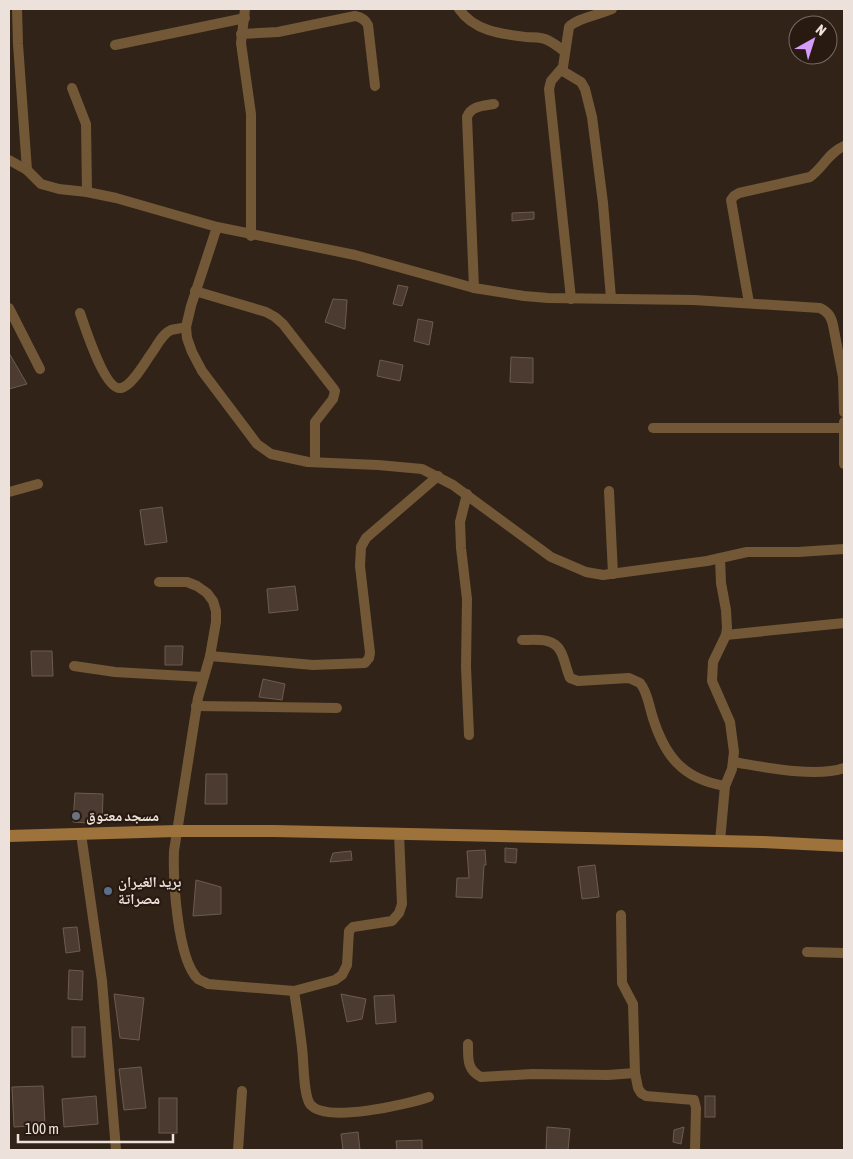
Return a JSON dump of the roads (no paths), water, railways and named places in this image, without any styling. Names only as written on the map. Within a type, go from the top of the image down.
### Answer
[{"type":"street","points":[[17,9],[13,45],[28,170]]},
{"type":"street","points":[[459,9],[472,22],[482,28],[501,34],[544,38],[565,52]]},
{"type":"street","points":[[571,299],[549,89],[565,60],[571,24],[574,21],[594,17],[612,9]]},
{"type":"street","points":[[115,45],[245,13],[241,34],[241,49],[251,114],[251,236]]},
{"type":"street","points":[[241,34],[278,32],[355,16],[363,18],[368,25],[375,86]]},
{"type":"street","points":[[561,70],[581,82],[585,89],[592,117],[603,203],[611,298]]},
{"type":"street","points":[[72,88],[86,124],[87,192]]},
{"type":"street","points":[[474,288],[467,117],[471,110],[475,108],[494,104]]},
{"type":"street","points":[[749,303],[731,200],[739,193],[810,177],[831,153],[844,146]]},
{"type":"street","points":[[9,160],[28,170],[41,184],[59,189],[116,198],[217,228],[355,256],[474,288],[524,296],[571,299],[694,300],[820,308],[827,311],[831,316],[833,324],[844,377],[844,412]]},
{"type":"street","points":[[217,228],[186,327],[187,338],[196,361],[263,450],[279,457],[315,462],[422,469],[438,476],[467,494],[551,558],[586,572],[603,575],[720,558],[747,552],[798,552],[844,549]]},
{"type":"street","points":[[196,292],[266,312],[275,317],[283,324],[333,388],[335,392],[333,399],[316,422],[315,462]]},
{"type":"street","points":[[9,308],[40,368]]},
{"type":"street","points":[[80,313],[92,348],[110,384],[116,388],[121,388],[131,382],[163,337],[171,331],[186,327]]},
{"type":"street","points":[[844,418],[844,464]]},
{"type":"street","points":[[653,428],[844,428]]},
{"type":"street","points":[[210,656],[313,665],[365,664],[370,658],[370,653],[360,566],[361,547],[366,538],[438,476]]},
{"type":"street","points":[[9,492],[38,484]]},
{"type":"street","points":[[609,491],[613,574]]},
{"type":"street","points":[[467,494],[460,522],[466,599],[469,735]]},
{"type":"street","points":[[720,558],[727,628],[726,635],[714,656],[711,675],[730,722],[734,752],[732,769],[725,786],[720,841]]},
{"type":"street","points":[[159,582],[187,582],[192,584],[207,593],[213,601],[216,611],[210,656],[196,706],[176,831],[173,873],[181,934],[192,970],[199,979],[208,984],[294,991],[335,980],[342,975],[347,965],[349,931],[353,927],[392,921],[399,913],[402,904],[399,834]]},
{"type":"street","points":[[726,635],[844,623]]},
{"type":"street","points":[[522,640],[547,641],[555,644],[561,651],[570,678],[578,681],[629,678],[640,682],[660,736],[676,763],[699,779],[725,786]]},
{"type":"street","points":[[74,666],[115,672],[203,677]]},
{"type":"street","points":[[196,706],[337,708]]},
{"type":"street","points":[[733,762],[803,771],[827,772],[844,768]]},
{"type":"street","points":[[9,836],[176,831],[274,831],[800,843],[844,846]]},
{"type":"street","points":[[81,834],[102,981],[116,1150]]},
{"type":"street","points":[[621,915],[621,978],[633,1004],[635,1073],[638,1088],[646,1096],[694,1100],[696,1108],[695,1150]]},
{"type":"street","points":[[808,952],[844,953]]},
{"type":"street","points":[[294,991],[305,1084],[309,1103],[317,1110],[329,1113],[382,1108],[405,1105],[429,1097]]},
{"type":"street","points":[[468,1044],[469,1067],[481,1077],[532,1074],[608,1075],[635,1073]]},
{"type":"street","points":[[238,1150],[242,1091]]},
{"type":"place","name":"مسجد معتوق","points":[[76,816]]},
{"type":"place","name":"بريد الغيران مصراتة","points":[[108,891]]}]
